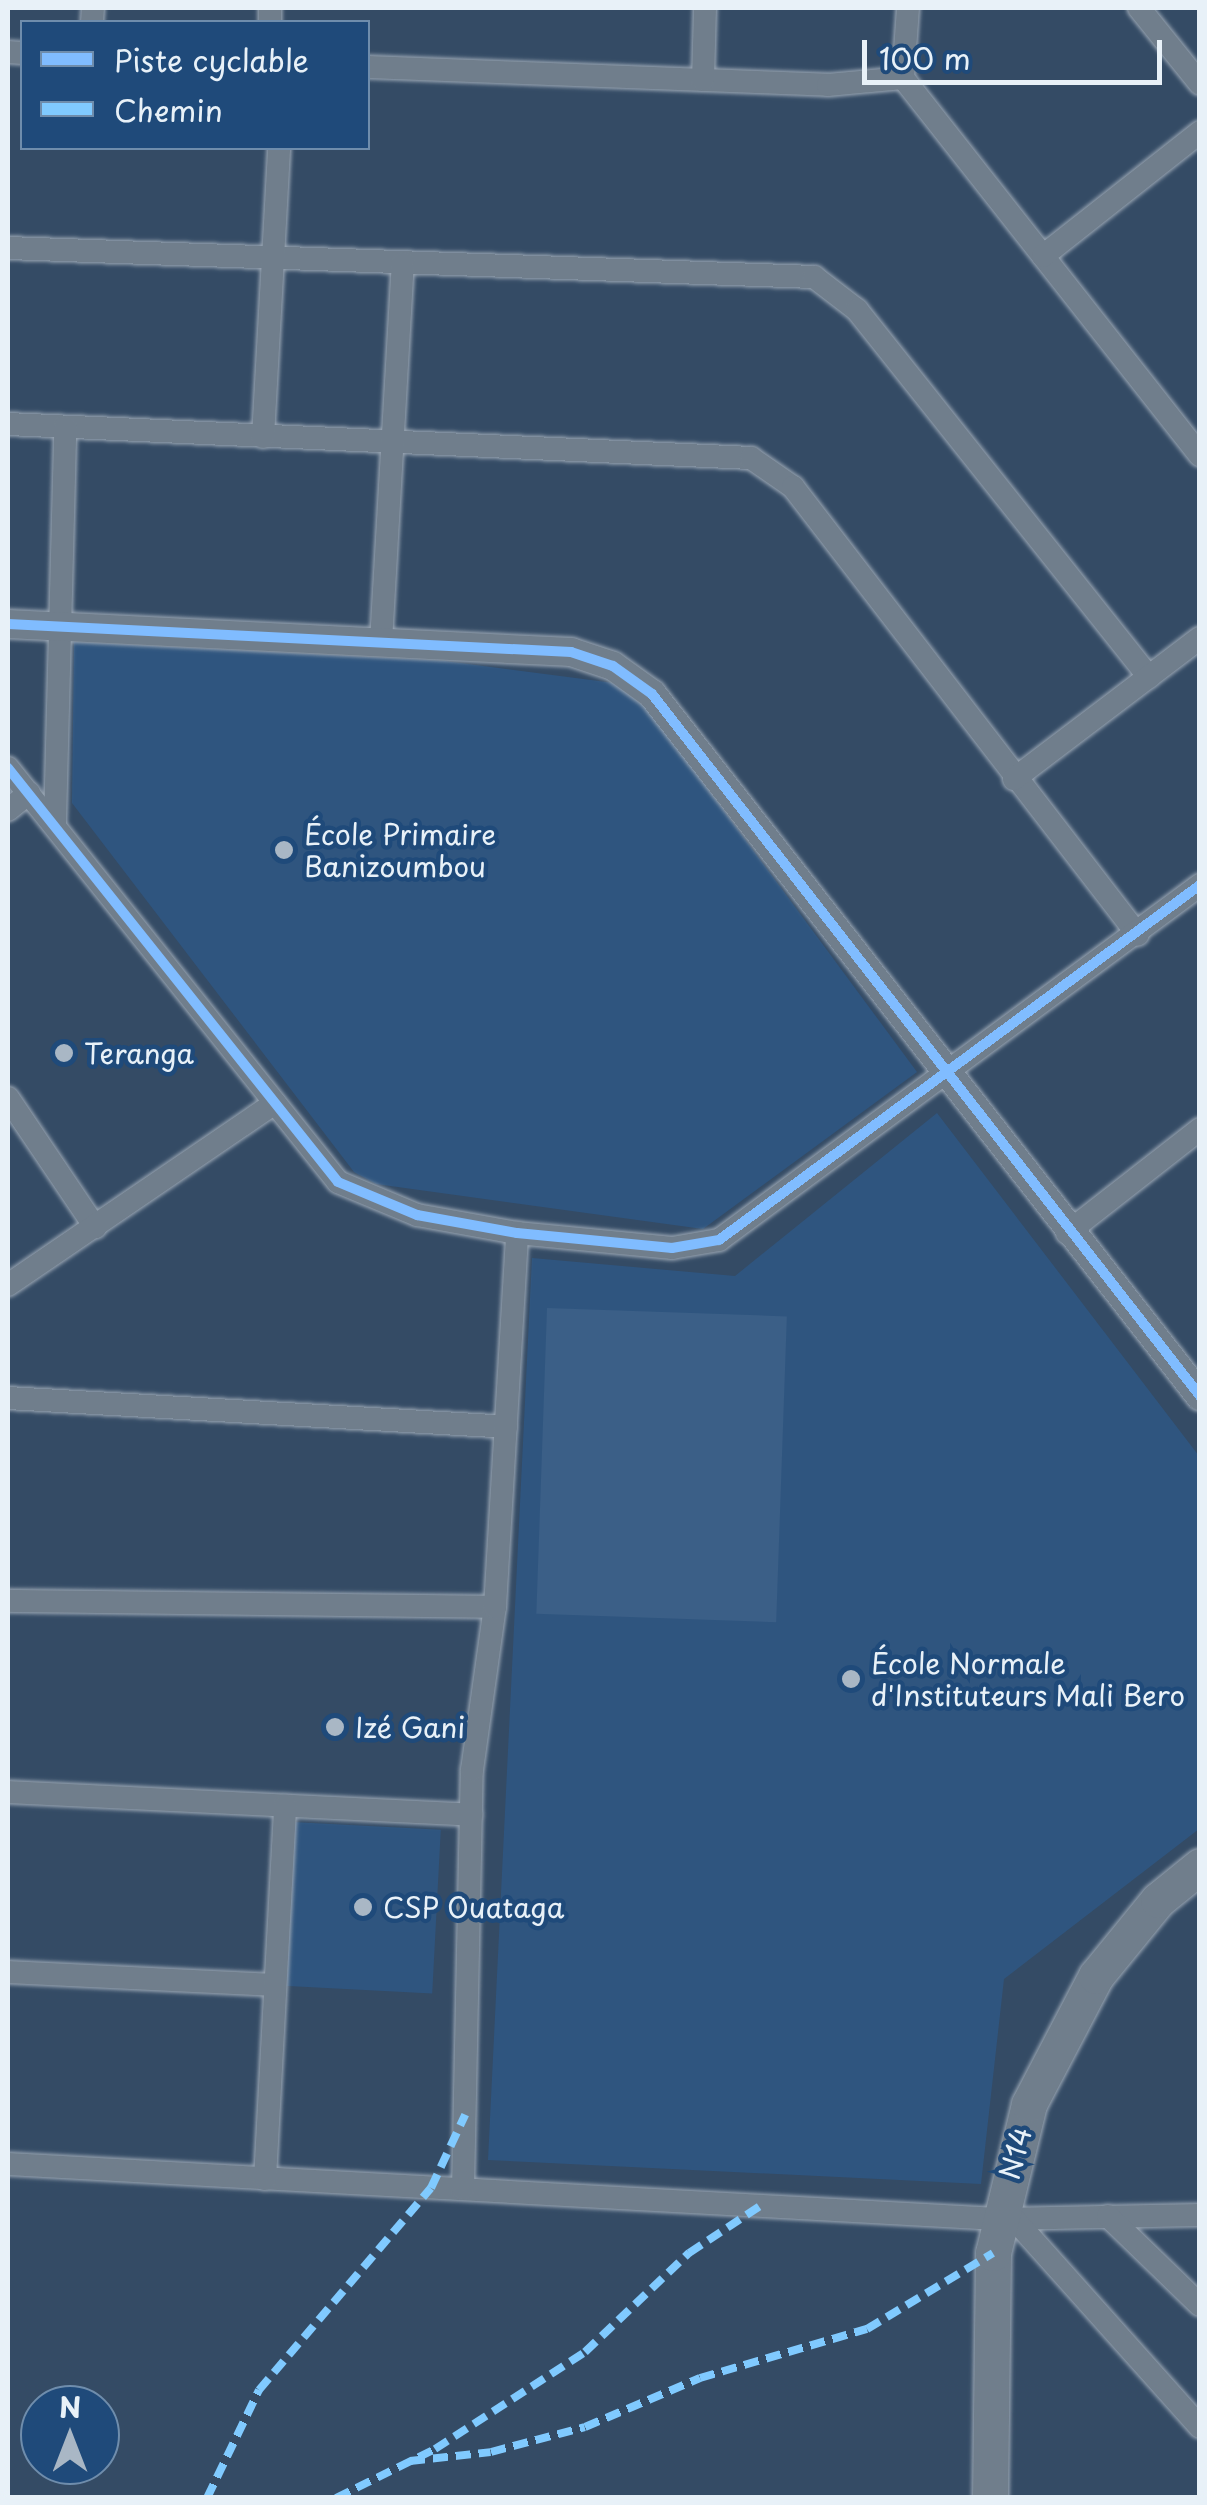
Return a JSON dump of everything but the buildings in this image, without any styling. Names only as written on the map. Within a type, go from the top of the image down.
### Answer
[{"type":"main road","name":"N14","points":[[990,2498],[1006,2219],[1048,2056],[1096,1976],[1158,1900],[1200,1866]]},
{"type":"street","points":[[703,80],[705,8]]},
{"type":"street","points":[[908,8],[902,78],[1200,455]]},
{"type":"street","points":[[1139,8],[1200,84]]},
{"type":"street","points":[[370,67],[703,80],[902,78]]},
{"type":"street","points":[[1043,256],[1200,132]]},
{"type":"street","points":[[264,437],[278,150]]},
{"type":"street","points":[[8,248],[814,278],[838,290],[1149,677]]},
{"type":"street","points":[[381,642],[403,264]]},
{"type":"street","points":[[8,424],[722,456],[772,468],[1138,935]]},
{"type":"street","points":[[55,822],[65,427]]},
{"type":"street","points":[[8,624],[571,652],[613,666],[652,694],[950,1075],[1067,1233],[1200,1396]]},
{"type":"street","points":[[1014,779],[1200,638]]},
{"type":"street","points":[[8,768],[55,822],[338,1182],[417,1216],[517,1233],[672,1248],[719,1240],[950,1075],[1200,885]]},
{"type":"street","points":[[8,810],[29,793]]},
{"type":"street","points":[[8,1098],[96,1227]]},
{"type":"street","points":[[8,1285],[275,1103]]},
{"type":"street","points":[[1067,1233],[1200,1129]]},
{"type":"street","points":[[463,2189],[472,1815],[495,1607],[517,1233]]},
{"type":"street","points":[[8,1398],[506,1427]]},
{"type":"street","points":[[8,1601],[495,1607]]},
{"type":"street","points":[[8,1792],[472,1815]]},
{"type":"street","points":[[266,2178],[284,1806]]},
{"type":"street","points":[[8,1972],[275,1985]]},
{"type":"street","points":[[8,2164],[1006,2219],[1200,2216]]},
{"type":"street","points":[[1108,2216],[1200,2304]]},
{"type":"street","points":[[1006,2219],[1200,2427]]},
{"type":"shaded area","name":"École Primaire Banizoumbou","points":[[74,642],[445,661],[614,683],[651,712],[917,1072],[703,1229],[376,1184],[354,1172],[72,803]]},
{"type":"shaded area","name":"École Normale d'Instituteurs Mali Bero","points":[[937,1113],[1199,1456],[1199,1829],[1004,1979],[981,2184],[488,2160],[532,1258],[735,1276]]},
{"type":"shaded area","points":[[547,1308],[787,1316],[776,1622],[536,1614]]},
{"type":"shaded area","name":"CSP Ouataga","points":[[292,1822],[441,1830],[432,1994],[283,1986]]},
{"type":"marked path","points":[[207,2498],[259,2390],[431,2188],[465,2115]]},
{"type":"marked path","points":[[336,2498],[435,2449],[585,2352],[689,2253],[763,2204]]},
{"type":"marked path","points":[[410,2461],[491,2452],[585,2427],[700,2378],[867,2329],[993,2253]]},
{"type":"cycle path","points":[[8,624],[571,652],[613,666],[652,694],[1200,1396]]},
{"type":"cycle path","points":[[8,768],[338,1182],[417,1215],[517,1233],[672,1248],[719,1240],[1200,885]]},
{"type":"place","name":"École Primaire Banizoumbou","points":[[284,850]]},
{"type":"place","name":"Teranga","points":[[64,1053]]},
{"type":"place","name":"École Normale d'Instituteurs Mali Bero","points":[[851,1679]]},
{"type":"place","name":"Izé Gani","points":[[335,1727]]},
{"type":"place","name":"CSP Ouataga","points":[[363,1907]]}]
